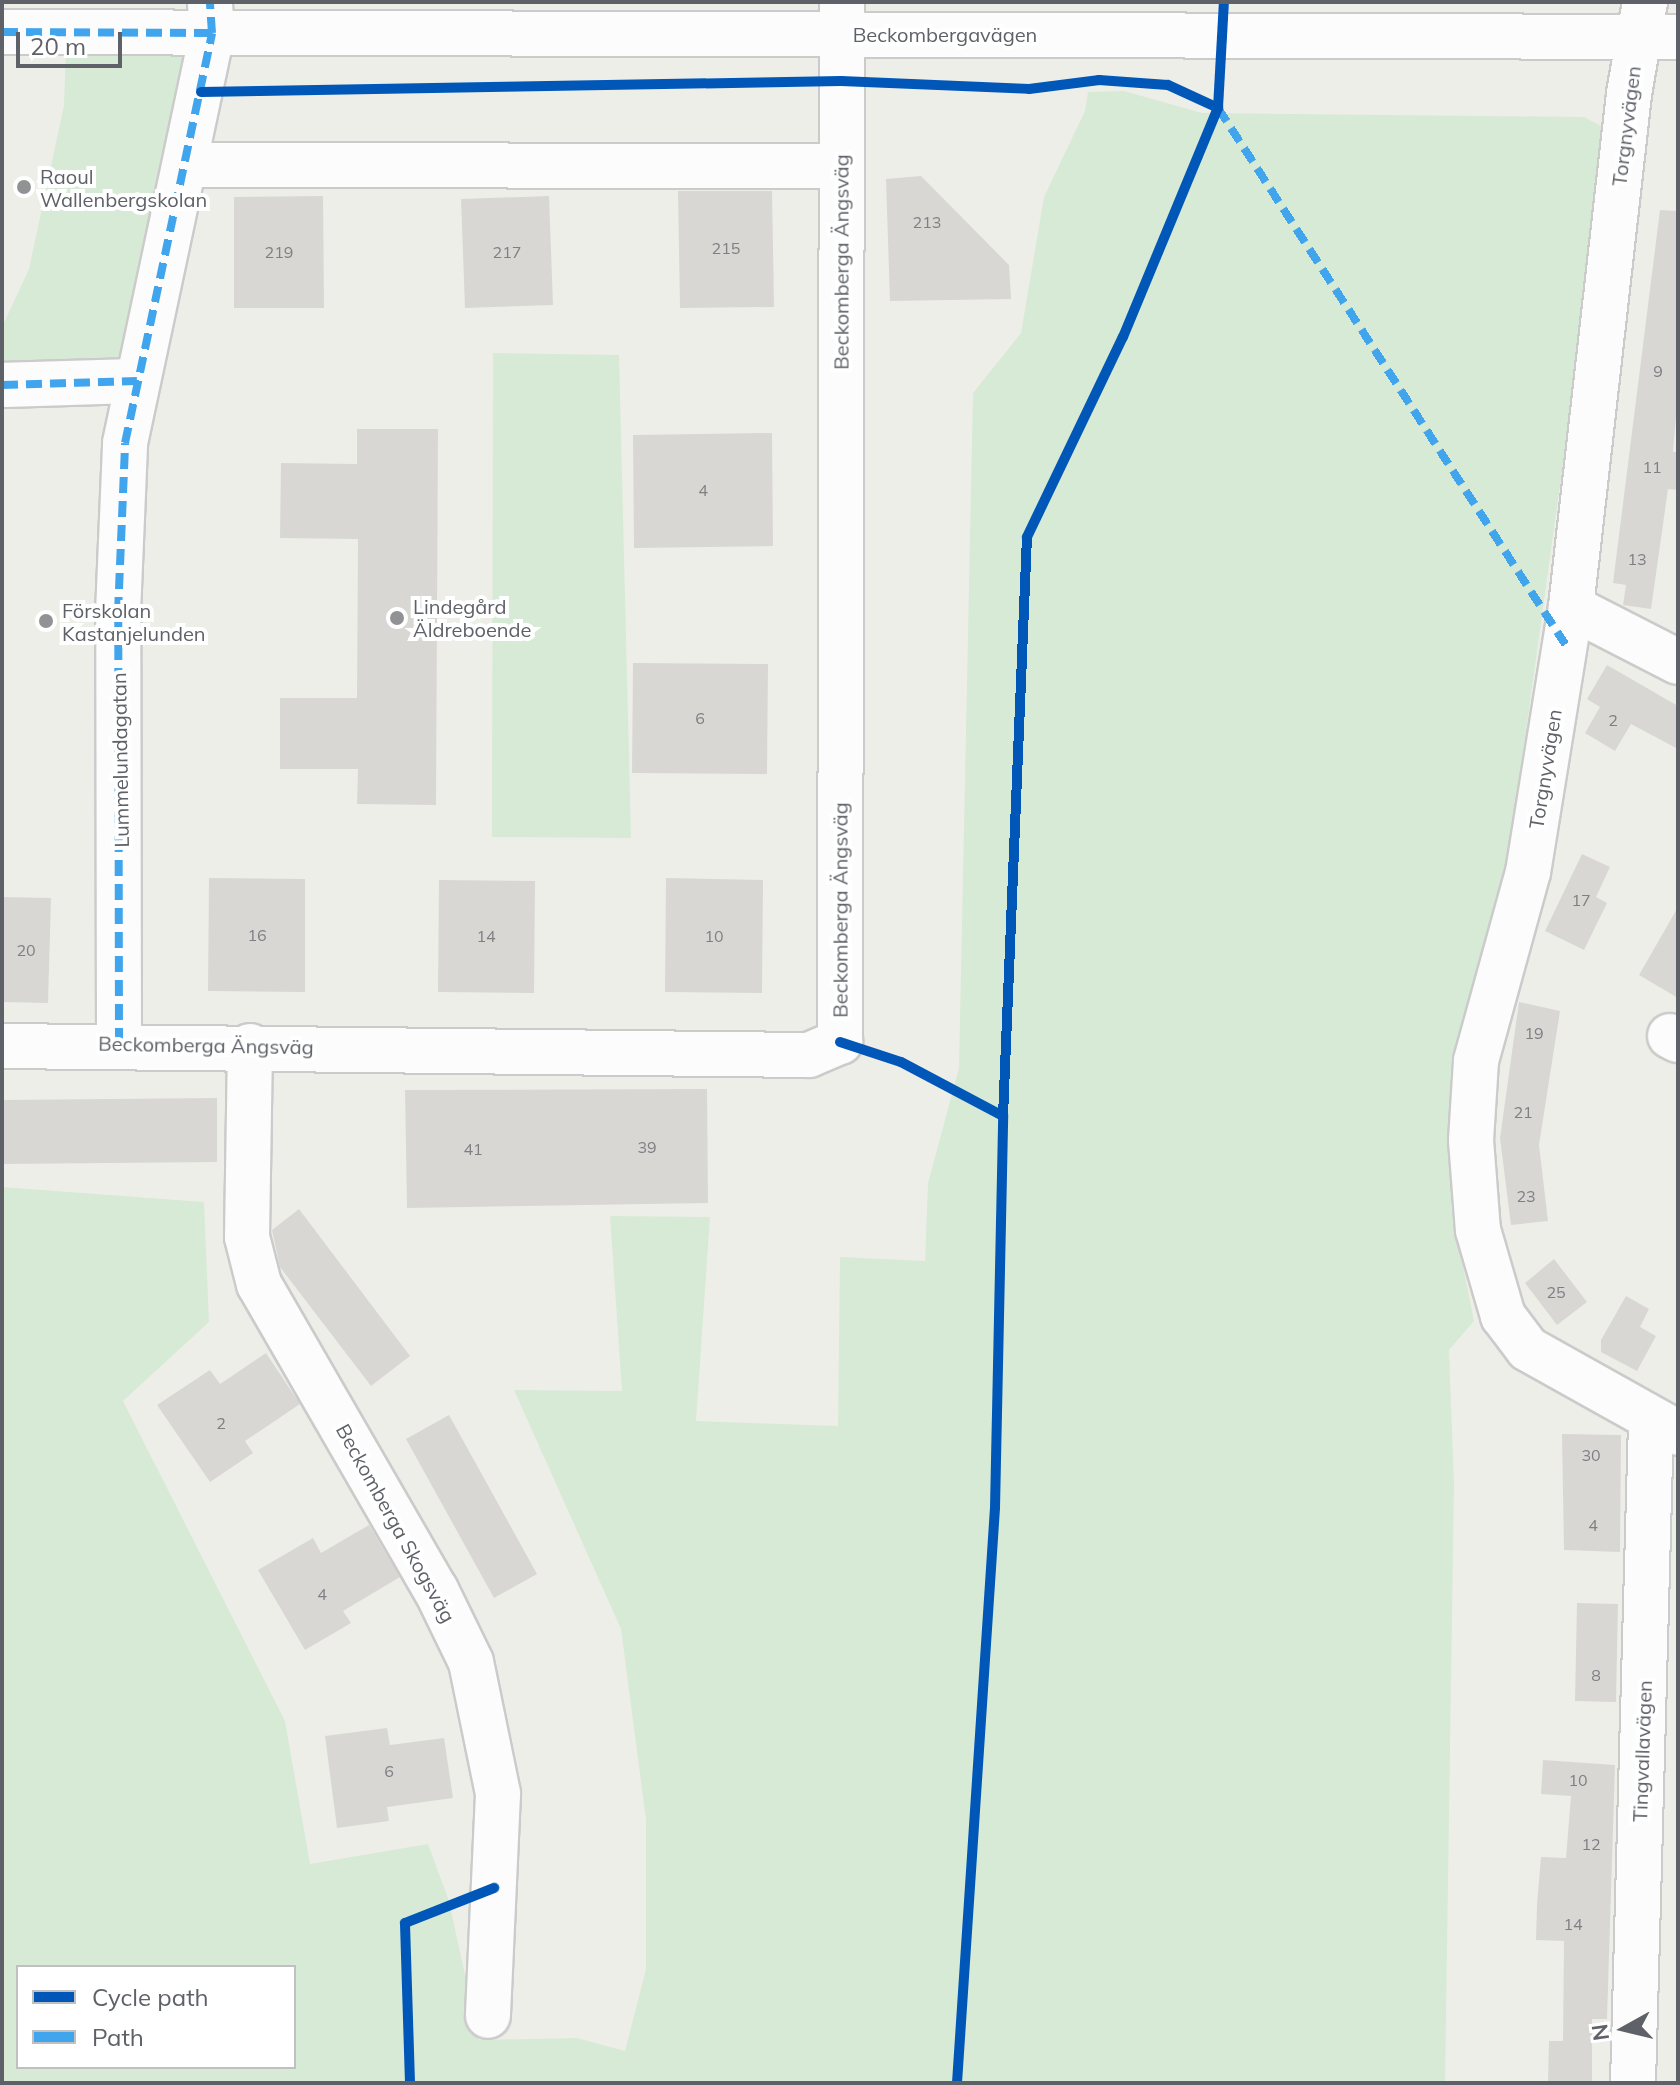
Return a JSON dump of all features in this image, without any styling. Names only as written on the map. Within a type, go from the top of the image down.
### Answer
[{"type":"street","name":"Beckombergavägen","points":[[2,32],[211,17],[842,18],[1654,25]]},
{"type":"street","name":"Lummelundagatan","points":[[119,1044],[118,613],[125,443],[186,165],[211,17]]},
{"type":"street","name":"Beckomberga Ängsväg","points":[[2,1046],[119,1044],[809,1055],[840,1042],[842,18]]},
{"type":"street","name":"Torgnyvägen","points":[[1654,25],[1571,607],[1528,872],[1476,1061],[1471,1140],[1478,1230],[1503,1316],[1528,1349],[1664,1426]]},
{"type":"street","points":[[186,165],[841,166]]},
{"type":"street","points":[[2,385],[137,381]]},
{"type":"street","points":[[1571,607],[1678,662]]},
{"type":"street","name":"Beckomberga Skogsväg","points":[[250,1046],[247,1237],[259,1284],[436,1590],[471,1662],[498,1794],[488,2016]]},
{"type":"street","name":"Tingvallavägen","points":[[1633,2083],[1664,1426]]},
{"type":"green space","points":[[185,47],[194,67],[124,367],[2,368],[2,327],[29,269],[64,105],[66,50]]},
{"type":"green space","points":[[1124,91],[1202,113],[1584,117],[1609,130],[1510,847],[1460,1042],[1449,1149],[1452,1211],[1474,1321],[1449,1350],[1454,1484],[1445,2083],[2,2083],[2,1187],[204,1202],[209,1322],[123,1401],[285,1721],[310,1864],[428,1844],[449,1901],[479,2040],[577,2038],[625,2051],[646,1969],[646,1820],[621,1629],[514,1390],[622,1391],[610,1216],[710,1217],[696,1421],[838,1426],[840,1257],[925,1261],[928,1183],[959,1068],[973,393],[1021,333],[1044,197],[1085,111],[1088,92]]},
{"type":"green space","points":[[493,353],[619,355],[631,838],[492,837]]},
{"type":"building","points":[[921,176],[1009,265],[1011,299],[890,301],[886,179]]},
{"type":"building","points":[[678,191],[772,191],[774,307],[680,308]]},
{"type":"building","points":[[323,196],[324,308],[234,308],[234,197]]},
{"type":"building","points":[[549,196],[553,305],[465,308],[461,199]]},
{"type":"building","points":[[1660,210],[1678,211],[1678,393],[1673,452],[1678,452],[1678,490],[1668,489],[1651,609],[1623,605],[1626,585],[1613,583]]},
{"type":"building","name":"Lindegård Äldreboende","points":[[357,429],[438,429],[436,805],[357,804],[358,769],[280,769],[280,698],[357,698],[358,539],[280,538],[281,463],[357,464]]},
{"type":"building","points":[[772,433],[773,546],[634,548],[633,435]]},
{"type":"building","points":[[633,663],[768,664],[767,774],[632,773]]},
{"type":"building","points":[[1607,665],[1678,706],[1678,749],[1631,724],[1615,751],[1585,733],[1600,707],[1587,699]]},
{"type":"building","points":[[1582,854],[1610,867],[1596,897],[1607,903],[1584,950],[1545,931]]},
{"type":"building","points":[[209,878],[305,879],[305,992],[208,991]]},
{"type":"building","points":[[666,878],[763,880],[762,993],[665,992]]},
{"type":"building","points":[[439,880],[535,881],[534,993],[438,992]]},
{"type":"building","points":[[2,897],[51,898],[48,1003],[2,1002]]},
{"type":"building","points":[[1678,907],[1678,998],[1639,975]]},
{"type":"building","points":[[1519,1002],[1560,1011],[1539,1145],[1548,1221],[1511,1225],[1500,1138]]},
{"type":"building","points":[[707,1089],[708,1203],[407,1208],[405,1090]]},
{"type":"building","points":[[217,1098],[217,1162],[2,1164],[2,1100]]},
{"type":"building","points":[[299,1209],[410,1356],[371,1386],[280,1267],[272,1230]]},
{"type":"building","points":[[1554,1259],[1587,1302],[1557,1325],[1525,1283]]},
{"type":"building","points":[[1626,1296],[1649,1309],[1640,1327],[1656,1336],[1637,1371],[1601,1352],[1601,1340]]},
{"type":"building","points":[[266,1353],[300,1404],[245,1441],[253,1453],[210,1482],[157,1405],[210,1370],[220,1384]]},
{"type":"building","points":[[449,1415],[537,1574],[494,1598],[406,1439]]},
{"type":"building","points":[[1562,1434],[1621,1435],[1620,1552],[1564,1550]]},
{"type":"building","points":[[369,1525],[400,1577],[343,1611],[351,1623],[305,1650],[258,1570],[313,1538],[321,1553]]},
{"type":"building","points":[[1577,1603],[1618,1604],[1616,1702],[1575,1701]]},
{"type":"building","points":[[387,1728],[390,1745],[444,1738],[453,1798],[387,1807],[389,1821],[337,1828],[325,1736]]},
{"type":"building","points":[[1543,1760],[1615,1765],[1607,2019],[1592,2019],[1592,2083],[1548,2083],[1549,2041],[1563,2041],[1564,1941],[1536,1940],[1537,1905],[1541,1857],[1566,1858],[1571,1796],[1541,1794]]},
{"type":"marked path","points":[[119,1044],[118,613],[125,443],[212,33],[210,2]]},
{"type":"marked path","points":[[2,32],[212,33]]},
{"type":"marked path","points":[[1218,108],[1565,644]]},
{"type":"marked path","points":[[2,385],[137,381]]},
{"type":"cycle path","points":[[957,2083],[995,1508],[1003,1116],[1027,537],[1123,337],[1218,108],[1224,2]]},
{"type":"cycle path","points":[[201,92],[841,81],[1029,89],[1099,80],[1168,85],[1218,108]]},
{"type":"cycle path","points":[[840,1042],[901,1062],[1003,1116]]},
{"type":"cycle path","points":[[410,2083],[405,1923],[494,1888]]},
{"type":"place","name":"Raoul Wallenbergskolan","points":[[24,187]]},
{"type":"place","name":"Lindegård Äldreboende","points":[[397,618]]},
{"type":"place","name":"Förskolan Kastanjelunden","points":[[46,621]]}]
